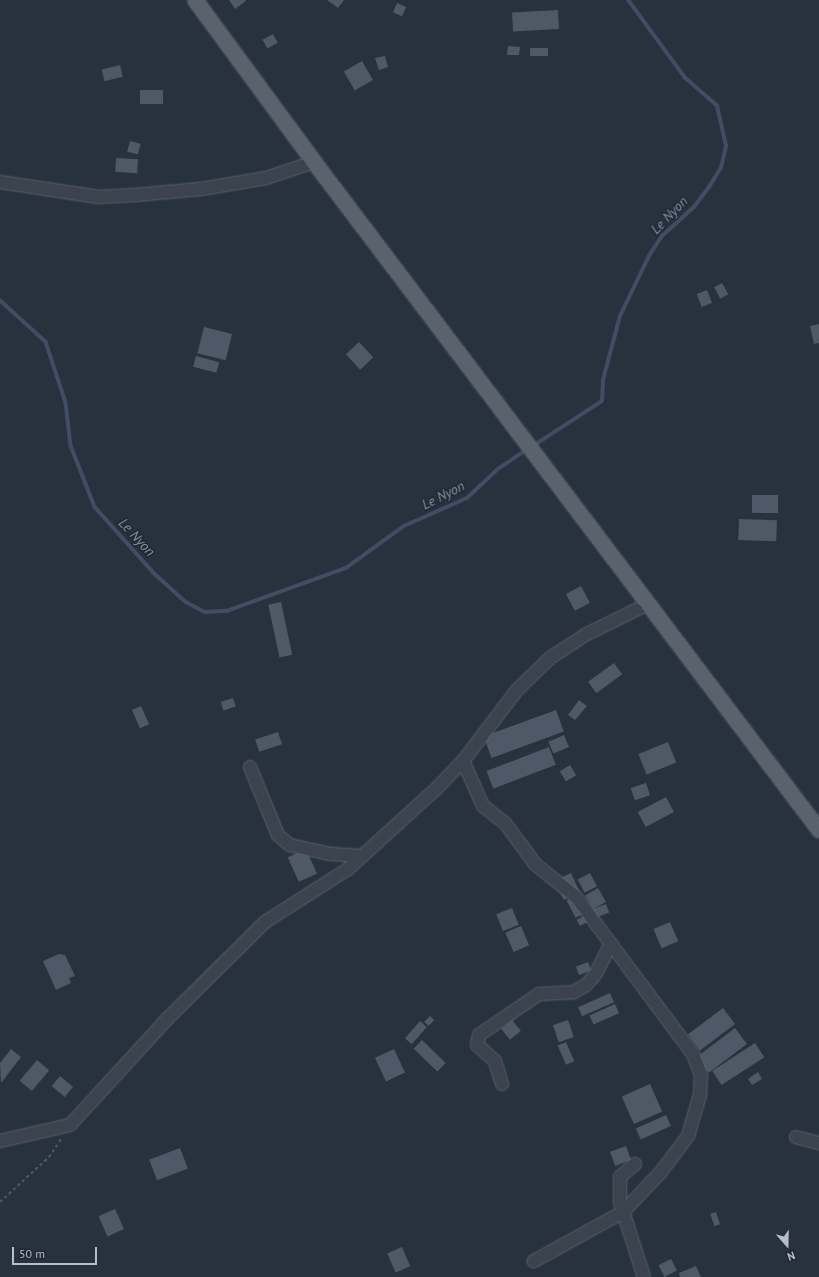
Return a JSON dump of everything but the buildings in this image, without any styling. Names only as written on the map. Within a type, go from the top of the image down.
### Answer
[{"type":"main road","points":[[195,0],[314,162],[819,830]]},
{"type":"street","points":[[0,182],[71,194],[128,195],[230,184],[266,178],[314,162]]},
{"type":"street","points":[[0,1141],[70,1125],[167,1019],[264,922],[323,888],[361,856],[463,762],[517,690],[550,658],[585,635],[648,604]]},
{"type":"street","points":[[463,762],[483,806],[505,823],[535,864],[576,897],[693,1054],[701,1075],[700,1095],[688,1136],[623,1212],[534,1261]]},
{"type":"street","points":[[250,767],[278,835],[290,845],[331,854],[361,856]]},
{"type":"street","points":[[502,1084],[495,1061],[477,1045],[479,1034],[539,994],[574,992],[586,985],[595,975],[611,944]]},
{"type":"street","points":[[796,1137],[819,1144]]},
{"type":"street","points":[[636,1164],[620,1177],[623,1212],[644,1277]]},
{"type":"path","points":[[0,1202],[49,1157],[70,1125]]},
{"type":"waterway","name":"Le Nyon","points":[[533,446],[602,401],[603,380],[620,316],[649,256],[662,236],[694,207],[709,187],[721,168],[726,146],[717,106],[685,78],[628,0]]},
{"type":"waterway","name":"Le Nyon","points":[[0,300],[46,342],[66,403],[71,446],[95,507],[154,573],[186,602],[205,612],[227,611],[346,568],[404,526],[467,498],[498,469],[526,450]]}]
